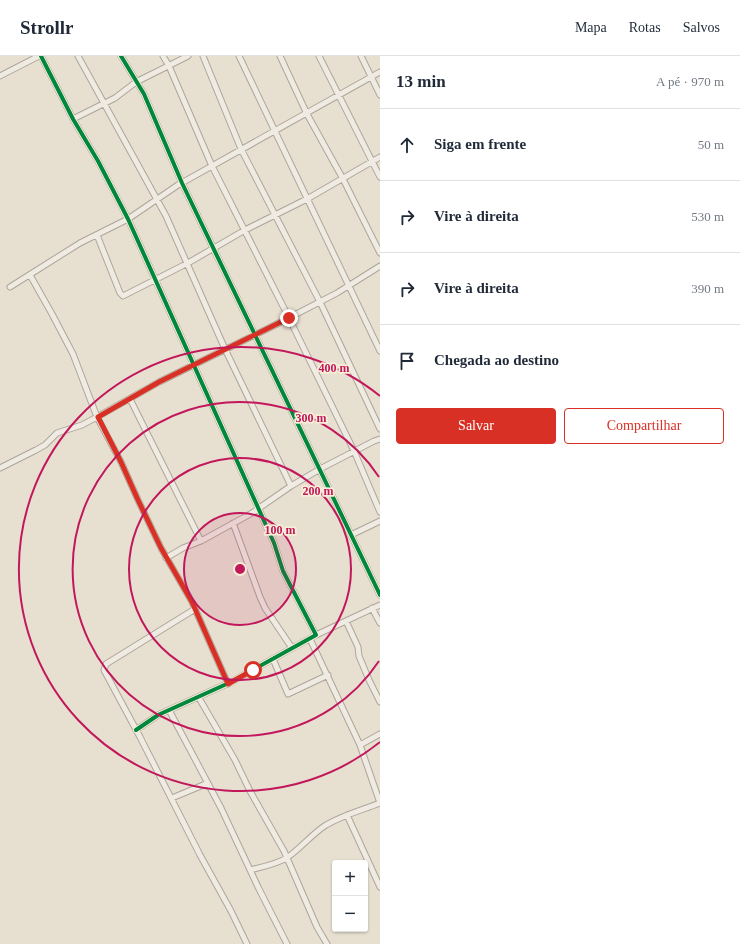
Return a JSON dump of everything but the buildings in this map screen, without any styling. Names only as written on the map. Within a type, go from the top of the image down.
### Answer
[{"type":"street","points":[[0,76],[40,56],[128,219],[274,543],[283,571],[316,635]]},
{"type":"street","points":[[78,56],[157,199],[188,263],[225,350],[291,486]]},
{"type":"street","points":[[121,56],[144,94],[182,183],[380,595]]},
{"type":"street","points":[[163,56],[212,166],[289,318],[354,452],[380,512]]},
{"type":"street","points":[[73,119],[115,98],[136,82],[188,56]]},
{"type":"street","points":[[202,56],[241,150],[320,302],[380,429]]},
{"type":"street","points":[[239,56],[380,351]]},
{"type":"street","points":[[280,56],[307,114],[343,178],[380,253]]},
{"type":"street","points":[[319,56],[380,177]]},
{"type":"street","points":[[361,56],[380,95]]},
{"type":"street","points":[[10,287],[80,243],[128,219],[182,183],[380,72]]},
{"type":"street","points":[[97,235],[121,295],[123,296],[188,263],[245,230],[307,199],[380,157]]},
{"type":"street","points":[[0,468],[41,448],[57,433],[82,425],[98,417],[159,382],[320,302],[349,286],[380,266]]},
{"type":"street","points":[[30,275],[73,354],[98,417],[166,558],[195,609],[228,684]]},
{"type":"street","points":[[130,399],[201,541]]},
{"type":"street","points":[[166,558],[258,510],[291,486],[320,469],[380,439]]},
{"type":"street","points":[[351,535],[380,521]]},
{"type":"street","points":[[233,523],[265,608],[292,648]]},
{"type":"street","points":[[136,730],[150,720],[169,710],[228,684],[310,638],[380,604]]},
{"type":"street","points":[[372,608],[380,623]]},
{"type":"street","points":[[195,609],[106,664],[104,670],[247,944]]},
{"type":"street","points":[[346,620],[356,642],[369,680],[380,702]]},
{"type":"street","points":[[250,870],[287,858],[317,831],[339,818],[380,803],[360,744],[310,638]]},
{"type":"street","points":[[273,659],[288,694],[328,675]]},
{"type":"street","points":[[199,698],[235,760],[250,791],[287,858],[317,926],[327,944]]},
{"type":"street","points":[[169,710],[208,783],[288,944]]},
{"type":"street","points":[[360,744],[380,734]]},
{"type":"street","points":[[172,798],[208,783]]},
{"type":"street","points":[[347,815],[380,886]]},
{"type":"cycle path","points":[[41,56],[73,119],[98,161],[128,219],[274,543],[283,571],[316,635],[231,682],[158,715],[136,730]]},
{"type":"cycle path","points":[[121,56],[144,94],[182,183],[380,595]]},
{"type":"route","points":[[253,670],[228,684],[192,602],[166,558],[98,417],[159,382],[289,318]]}]
